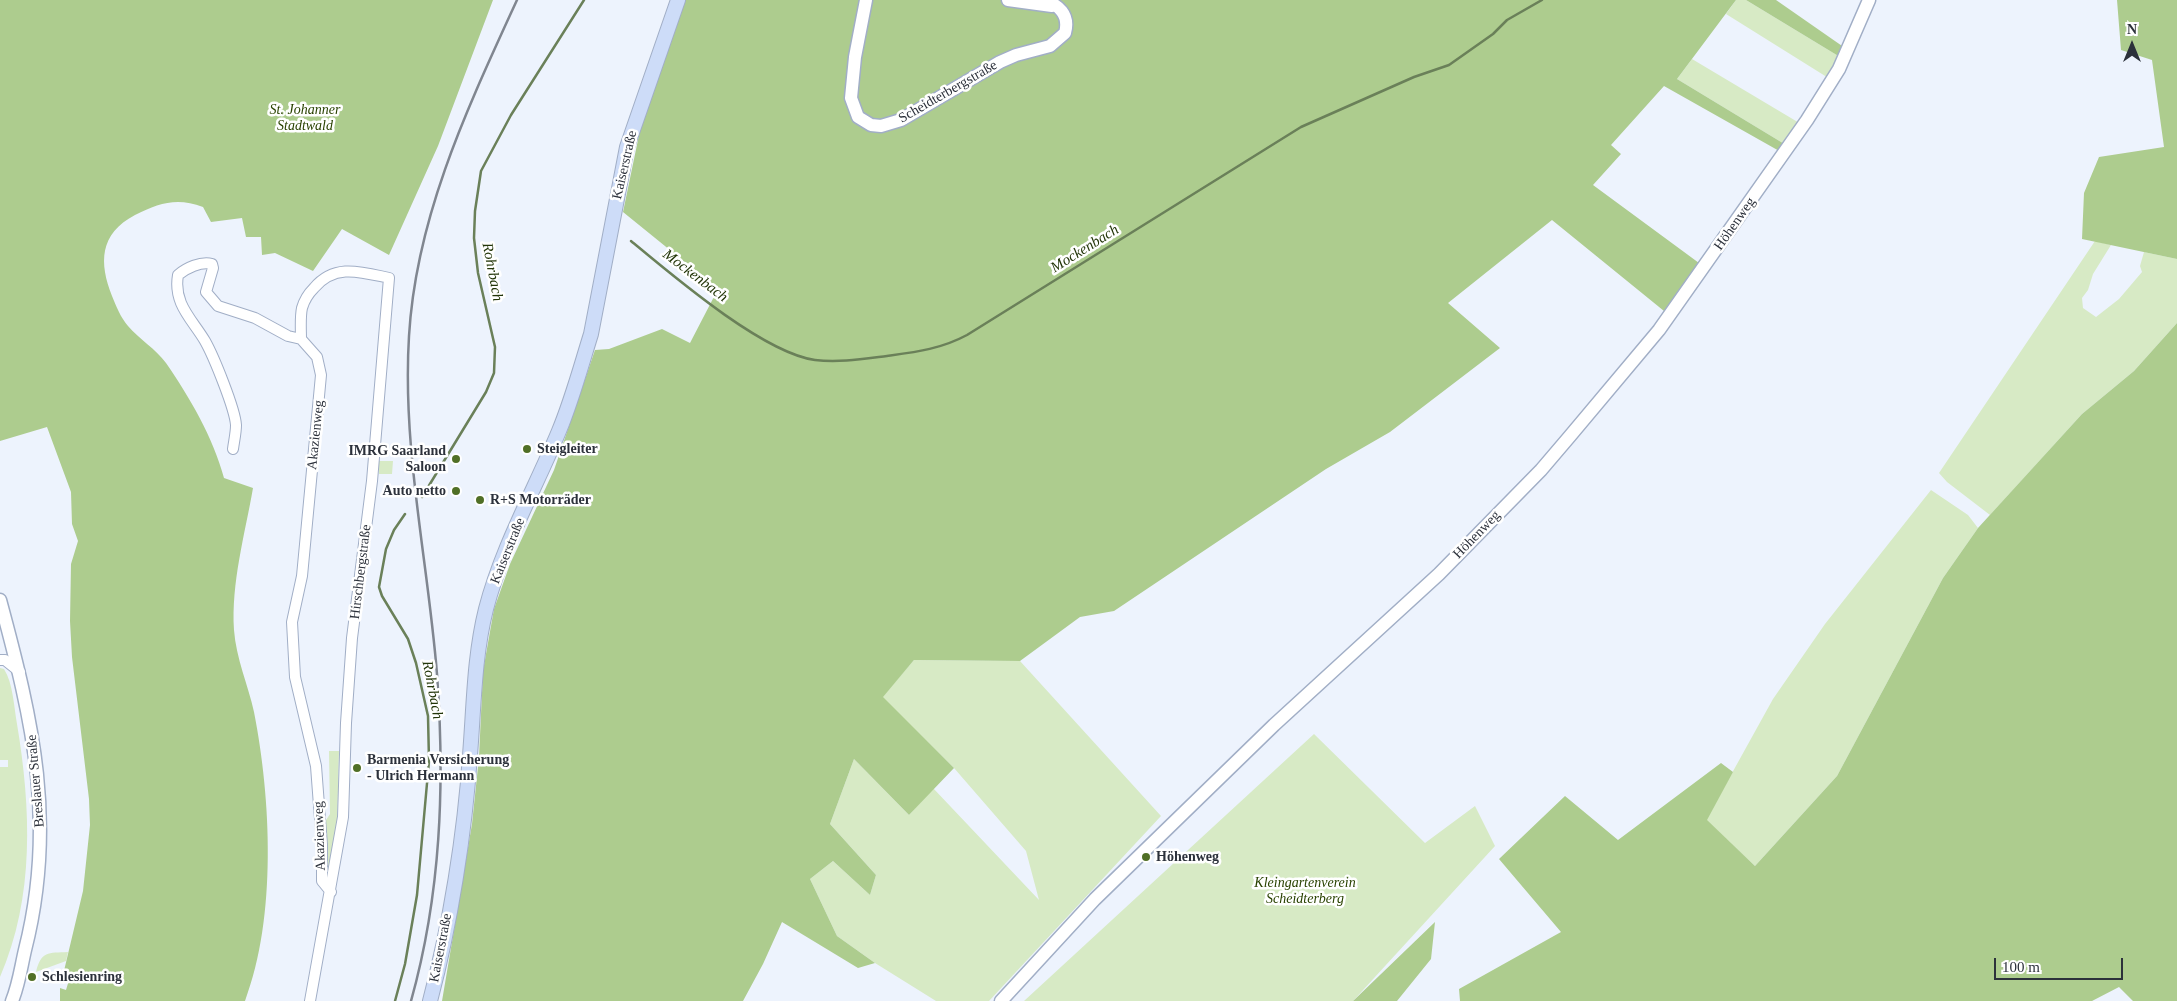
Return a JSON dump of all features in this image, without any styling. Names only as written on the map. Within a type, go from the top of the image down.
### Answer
[{"type":"main road","name":"Kaiserstraße","points":[[430,1001],[462,831],[470,756],[475,671],[486,609],[499,569],[560,428],[582,363],[590,334],[627,147],[678,0]]},
{"type":"street","name":"Scheidterbergstraße","points":[[866,0],[855,57],[851,98],[858,117],[871,125],[881,126],[912,115],[1000,62],[1058,42],[1066,29],[1065,17],[1059,8]]},
{"type":"street","points":[[1008,0],[1059,8]]},
{"type":"street","points":[[1042,0],[1059,8]]},
{"type":"street","name":"Höhenweg","points":[[1001,1001],[1095,899],[1274,725],[1439,574],[1541,470],[1658,330],[1808,120],[1840,69],[1869,0]]},
{"type":"street","name":"Akazienweg","points":[[233,448],[235,421],[214,358],[205,340],[182,307],[178,290],[178,275],[192,267],[207,263],[212,264],[213,268],[206,292],[212,301],[233,312],[256,318],[288,336],[301,340],[317,357],[321,386],[302,576],[292,622],[296,677],[316,766],[322,845],[322,881],[331,892]]},
{"type":"street","name":"Hirschbergstraße","points":[[301,340],[302,308],[309,293],[321,280],[334,272],[351,271],[389,278],[372,476],[352,638],[346,723],[343,818],[310,1001]]},
{"type":"street","name":"Breslauer Straße","points":[[0,600],[4,633],[20,672],[34,745],[40,821],[38,880],[21,976],[12,1001]]},
{"type":"street","points":[[0,660],[5,660],[20,672]]},
{"type":"street","name":"Breslauer Straße","points":[[4,1001],[22,963]]},
{"type":"green space","name":"St. Johanner Stadtwald","points":[[0,0],[493,0],[438,146],[389,255],[342,229],[313,271],[275,253],[262,255],[261,237],[246,237],[242,218],[211,222],[203,207],[185,202],[168,203],[152,207],[135,215],[114,231],[108,240],[105,250],[104,261],[108,284],[123,319],[132,331],[162,358],[184,390],[214,448],[224,478],[253,488],[237,577],[234,630],[240,661],[254,712],[260,746],[267,819],[268,857],[262,932],[255,968],[245,1001],[60,1001],[60,988],[66,990],[70,977],[63,975],[83,891],[90,825],[89,799],[72,657],[70,621],[71,564],[78,541],[72,524],[71,492],[47,427],[0,441]]},
{"type":"green space","points":[[683,0],[1736,0],[1677,79],[1786,145],[1781,152],[1664,86],[1611,145],[1621,154],[1593,185],[1699,263],[1664,311],[1552,220],[1448,303],[1500,348],[1390,432],[1326,469],[1114,611],[1080,617],[1020,661],[914,660],[883,697],[954,768],[909,815],[854,759],[830,824],[876,875],[870,895],[833,861],[810,879],[837,936],[875,963],[858,968],[782,922],[763,964],[743,1001],[442,1001],[472,824],[479,757],[483,671],[494,609],[510,564],[554,470],[595,350],[609,349],[662,329],[690,343],[718,289],[623,212],[644,111]]},
{"type":"green space","points":[[1736,0],[1746,0],[1840,57],[1830,79],[1726,14]]},
{"type":"green space","points":[[1746,0],[1776,0],[1845,48],[1840,57]]},
{"type":"green space","points":[[2117,0],[2177,0],[2177,259],[2082,239],[2084,193],[2099,157],[2164,147],[2152,60],[2121,50]]},
{"type":"green space","points":[[1692,59],[1801,124],[1786,145],[1677,79]]},
{"type":"green space","points":[[2095,241],[2111,245],[2093,274],[2088,290],[2082,298],[2083,308],[2096,317],[2119,299],[2142,272],[2140,266],[2144,252],[2177,259],[2177,323],[2134,371],[2082,414],[1990,515],[1947,482],[1939,473]]},
{"type":"green space","points":[[2177,323],[2177,1001],[2133,1001],[2119,987],[2092,1001],[1460,1001],[1459,989],[1561,932],[1499,859],[1565,796],[1618,840],[1721,763],[1733,772],[1707,820],[1755,866],[1837,776],[1943,578],[1978,528],[2082,414],[2134,371]]},
{"type":"green space","points":[[379,461],[393,461],[392,474],[379,474]]},
{"type":"green space","points":[[1931,490],[1968,515],[1978,528],[1943,578],[1837,776],[1755,866],[1706,820],[1773,699],[1825,624]]},
{"type":"green space","points":[[914,660],[1020,661],[1161,816],[989,1001],[936,1001],[875,963],[837,936],[810,879],[833,861],[870,895],[876,875],[830,824],[854,759],[909,815],[933,788],[1039,900],[1026,851],[954,768],[882,697]]},
{"type":"green space","points":[[0,668],[4,669],[7,675],[13,695],[22,756],[27,820],[27,852],[19,916],[11,947],[0,977],[0,767],[8,767],[8,760],[0,760]]},
{"type":"green space","name":"Kleingartenverein Scheidterberg","points":[[1314,734],[1425,843],[1475,806],[1495,846],[1353,1001],[1024,1001]]},
{"type":"green space","points":[[329,751],[339,751],[337,827],[327,877],[326,820],[330,814]]},
{"type":"green space","points":[[1435,922],[1431,959],[1397,1001],[1353,1001]]},
{"type":"green space","points":[[68,952],[66,961],[36,972],[40,960],[46,954]]},
{"type":"waterway","name":"Rohrbach","points":[[422,497],[486,392],[494,373],[495,347],[478,273],[474,238],[475,211],[481,171],[511,115],[584,0]]},
{"type":"waterway","name":"Mockenbach","points":[[631,241],[719,311],[770,343],[794,354],[815,360],[842,361],[898,355],[938,347],[967,335],[1301,127],[1414,77],[1449,65],[1493,34],[1507,20],[1542,0]]},
{"type":"waterway","name":"Rohrbach","points":[[395,1001],[405,964],[417,895],[429,761],[428,716],[416,663],[408,639],[382,596],[379,587],[386,549],[394,530],[405,514]]},
{"type":"railway","points":[[411,1001],[421,961],[435,880],[441,757],[433,632],[412,463],[408,379],[409,336],[414,291],[433,205],[463,122],[517,0]]},
{"type":"place","name":"Steigleiter","points":[[527,449]]},
{"type":"place","name":"IMRG Saarland Saloon","points":[[456,459]]},
{"type":"place","name":"Auto netto","points":[[456,491]]},
{"type":"place","name":"R+S Motorräder","points":[[480,500]]},
{"type":"place","name":"Barmenia Versicherung - Ulrich Hermann","points":[[357,768]]},
{"type":"place","name":"Höhenweg","points":[[1146,857]]},
{"type":"place","name":"Schlesienring","points":[[32,977]]}]
